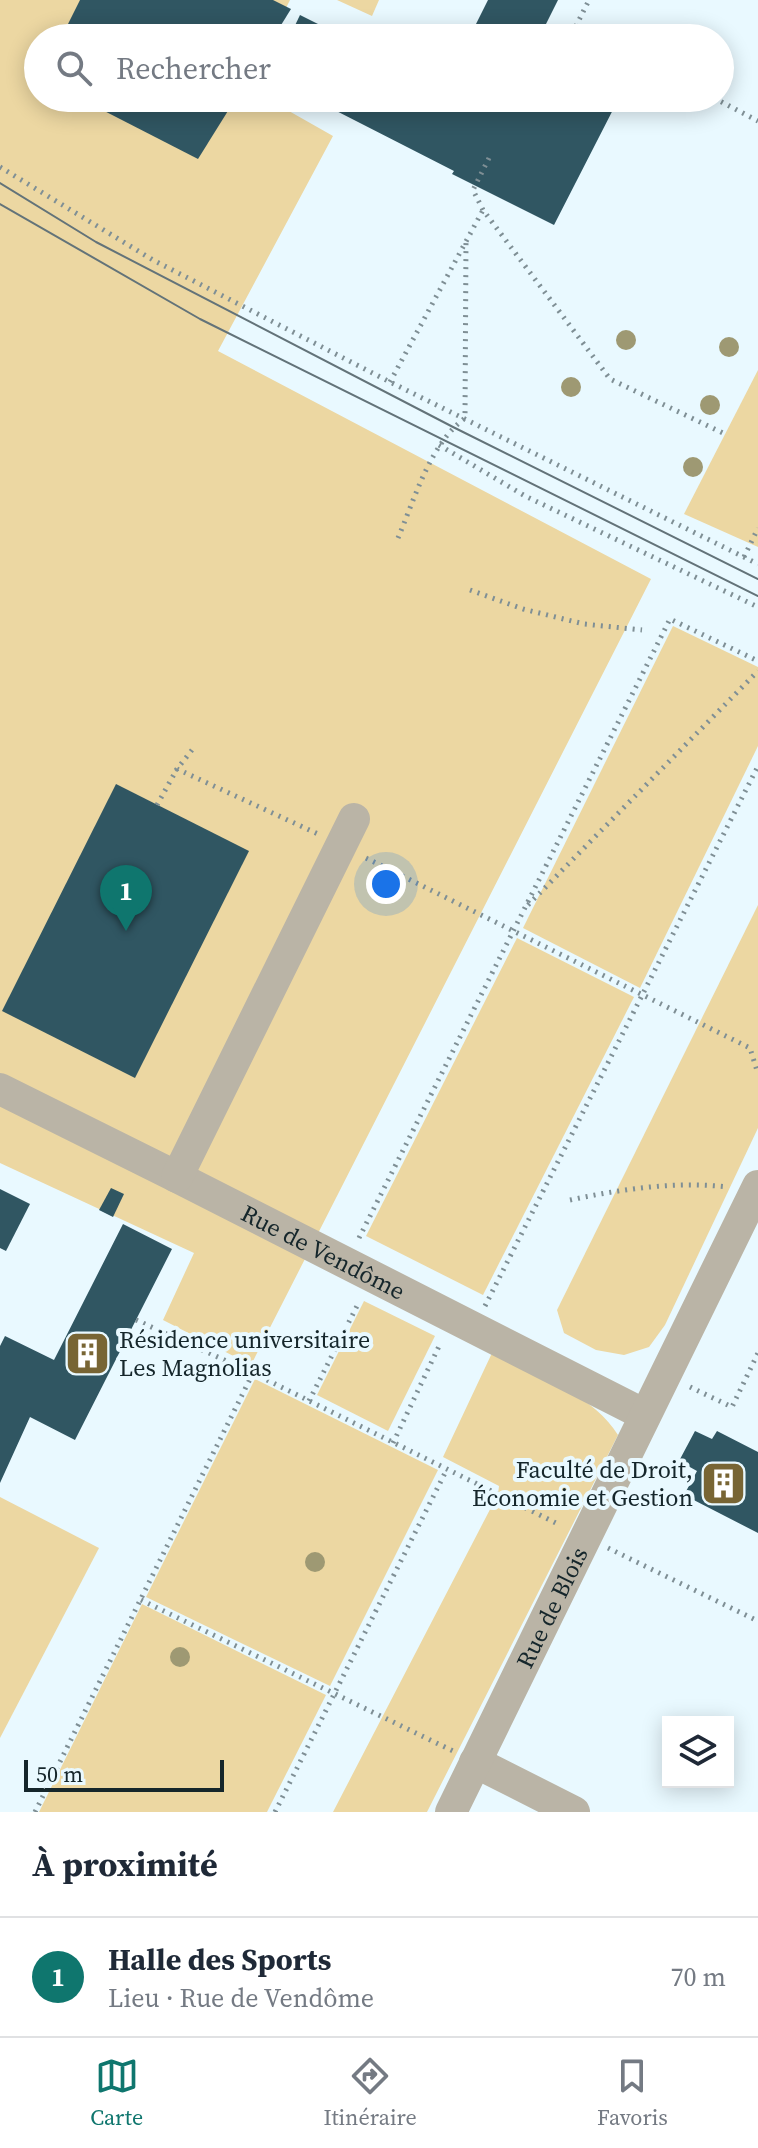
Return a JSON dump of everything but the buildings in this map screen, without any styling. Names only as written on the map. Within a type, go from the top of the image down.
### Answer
[{"type":"street","points":[[177,1177],[347,832]]},
{"type":"street","name":"Rue de Vendôme","points":[[0,1089],[645,1415]]},
{"type":"street","name":"Rue de Blois","points":[[451,1812],[757,1189]]},
{"type":"street","points":[[475,1762],[574,1812]]},
{"type":"path","points":[[577,24],[589,0]]},
{"type":"path","points":[[734,108],[758,121]]},
{"type":"path","points":[[489,158],[473,190],[483,210],[610,379],[725,434]]},
{"type":"path","points":[[0,167],[153,260],[390,382],[758,564]]},
{"type":"path","points":[[390,382],[483,210]]},
{"type":"path","points":[[465,418],[466,241]]},
{"type":"path","points":[[398,538],[439,445],[453,427],[465,418]]},
{"type":"path","points":[[439,445],[525,496],[758,607]]},
{"type":"path","points":[[744,557],[758,528]]},
{"type":"path","points":[[470,590],[523,609],[584,624],[642,630]]},
{"type":"path","points":[[359,1239],[670,619],[758,661]]},
{"type":"path","points":[[525,909],[758,671]]},
{"type":"path","points":[[157,805],[177,769],[192,750]]},
{"type":"path","points":[[393,1443],[464,1322],[642,995],[758,766]]},
{"type":"path","points":[[177,769],[284,817],[347,832],[513,931],[758,1052]]},
{"type":"path","points":[[750,1048],[758,1074]]},
{"type":"path","points":[[570,1200],[615,1190],[680,1185],[757,1189]]},
{"type":"path","points":[[309,1401],[372,1276]]},
{"type":"path","points":[[136,1320],[253,1373],[758,1621]]},
{"type":"path","points":[[665,1375],[732,1407],[758,1353]]},
{"type":"path","points":[[35,1812],[253,1373]]},
{"type":"path","points":[[275,1812],[447,1469]]},
{"type":"path","points":[[141,1600],[475,1762]]},
{"type":"shaded area","points":[[0,0],[290,0],[278,24],[24,24],[24,112],[291,112],[333,136],[218,351],[651,579],[251,1365],[163,1320],[194,1253],[0,1163]]},
{"type":"shaded area","points":[[337,0],[379,0],[372,16]]},
{"type":"shaded area","points":[[758,370],[758,547],[684,514]]},
{"type":"shaded area","points":[[673,626],[758,667],[758,746],[640,988],[523,928]]},
{"type":"shaded area","points":[[758,905],[758,1128],[665,1325],[649,1347],[624,1355],[596,1350],[564,1333],[557,1310]]},
{"type":"shaded area","points":[[517,938],[634,997],[483,1295],[366,1236]]},
{"type":"shaded area","points":[[364,1301],[435,1336],[388,1431],[317,1395]]},
{"type":"shaded area","points":[[492,1353],[578,1396],[607,1420],[618,1435],[427,1812],[333,1812],[498,1494],[499,1486],[443,1457]]},
{"type":"shaded area","points":[[255,1379],[438,1470],[330,1686],[146,1597]]},
{"type":"shaded area","points":[[0,1497],[99,1548],[0,1738]]},
{"type":"shaded area","points":[[142,1604],[326,1695],[267,1812],[39,1812]]},
{"type":"tram line","points":[[0,183],[96,242],[453,427],[758,579]]},
{"type":"tram line","points":[[0,204],[200,319],[758,596]]},
{"type":"place","name":"Halle des Sports","points":[[126,931]]},
{"type":"place","name":"Résidence universitaire Les Magnolias","points":[[88,1353]]},
{"type":"place","name":"Faculté de Droit, Économie et Gestion","points":[[724,1483]]}]
